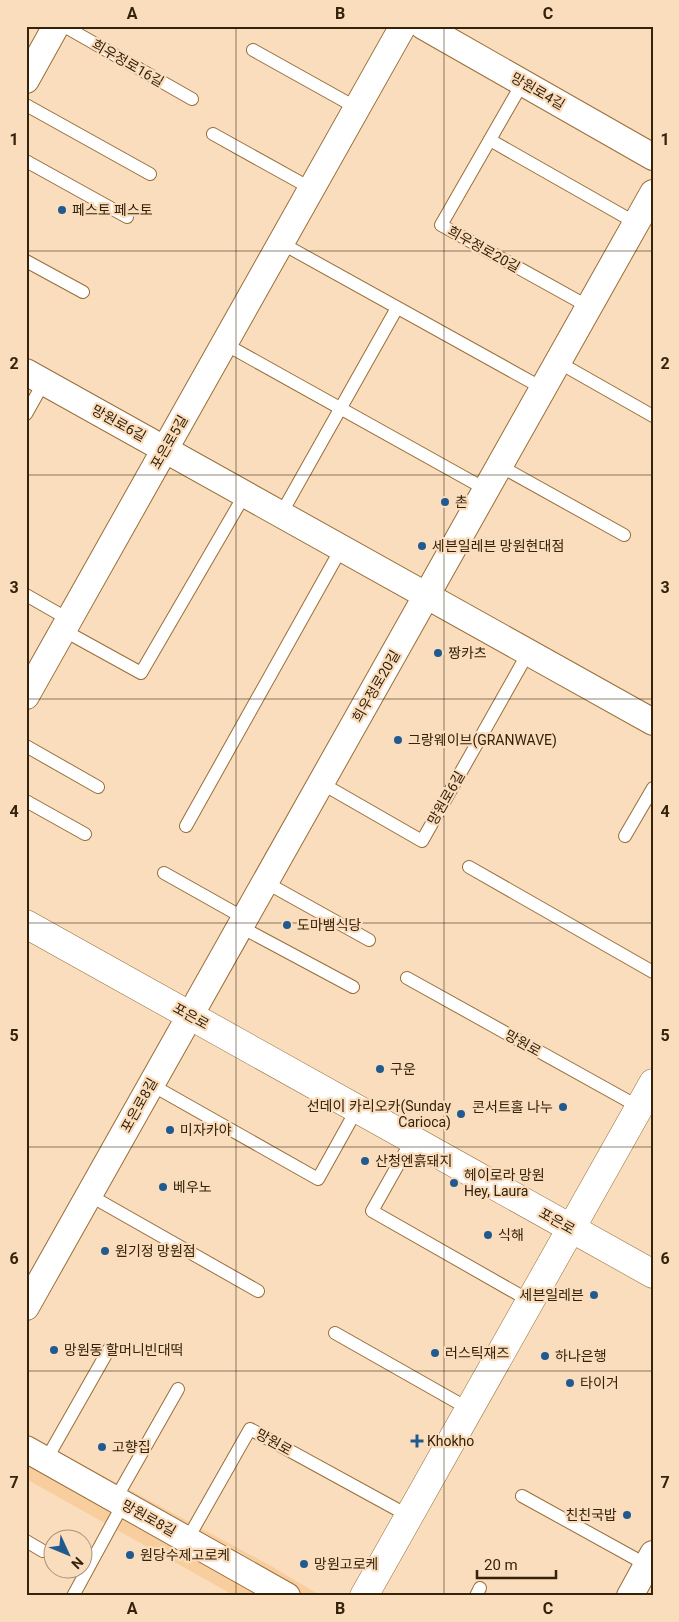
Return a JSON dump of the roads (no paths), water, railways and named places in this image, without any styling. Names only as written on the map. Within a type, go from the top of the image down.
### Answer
[{"type":"street","points":[[30,64],[56,26]]},
{"type":"street","name":"포은로5길","points":[[26,696],[403,26]]},
{"type":"street","name":"망원로4길","points":[[430,28],[653,157]]},
{"type":"street","name":"희우정로20길","points":[[189,1015],[427,597],[653,193]]},
{"type":"street","name":"망원로6길","points":[[35,377],[166,448],[427,597],[653,722]]},
{"type":"street","name":"포은로","points":[[26,924],[653,1274]]},
{"type":"street","name":"포은로8길","points":[[26,1307],[189,1015]]},
{"type":"street","points":[[364,1596],[653,1083]]},
{"type":"street","name":"망원로8길","points":[[36,1455],[287,1596]]},
{"type":"street","points":[[630,1596],[650,1559]]},
{"type":"lane","name":"희우정로16길","points":[[64,26],[192,99]]},
{"type":"lane","points":[[253,50],[358,108]]},
{"type":"lane","name":"희우정로20길","points":[[523,82],[441,225],[588,307]]},
{"type":"lane","points":[[26,105],[150,174]]},
{"type":"lane","points":[[213,134],[312,189]]},
{"type":"lane","points":[[490,140],[636,223]]},
{"type":"lane","points":[[26,161],[127,217]]},
{"type":"lane","points":[[281,243],[544,388]]},
{"type":"lane","points":[[26,261],[83,292]]},
{"type":"lane","points":[[281,514],[397,308]]},
{"type":"lane","points":[[225,344],[487,490]]},
{"type":"lane","points":[[558,362],[653,416]]},
{"type":"lane","name":"망원로6길","points":[[26,414],[35,377]]},
{"type":"lane","points":[[500,466],[624,535]]},
{"type":"lane","points":[[26,595],[66,624],[141,673],[245,494]]},
{"type":"lane","points":[[186,826],[341,548]]},
{"type":"lane","name":"망원로6길","points":[[321,783],[422,841],[528,653]]},
{"type":"lane","points":[[26,746],[98,788]]},
{"type":"lane","points":[[625,836],[653,788]]},
{"type":"lane","points":[[26,801],[85,834]]},
{"type":"lane","points":[[469,867],[653,972]]},
{"type":"lane","points":[[164,873],[353,988]]},
{"type":"lane","points":[[265,882],[369,940]]},
{"type":"lane","name":"망원로","points":[[407,978],[639,1107]]},
{"type":"lane","points":[[150,1084],[318,1179],[357,1108]]},
{"type":"lane","points":[[412,1140],[372,1211],[530,1301]]},
{"type":"lane","points":[[89,1195],[258,1291]]},
{"type":"lane","points":[[335,1333],[469,1409]]},
{"type":"lane","name":"망원로8길","points":[[36,1455],[109,1349]]},
{"type":"lane","name":"망원로8길","points":[[119,1502],[178,1388]]},
{"type":"lane","name":"망원로","points":[[187,1540],[250,1429],[409,1516]]},
{"type":"lane","points":[[522,1496],[650,1559]]},
{"type":"lane","points":[[73,1596],[119,1502]]},
{"type":"lane","points":[[26,1541],[42,1550]]},
{"type":"place","name":"페스토 페스토","points":[[62,210]]},
{"type":"place","name":"촌","points":[[445,502]]},
{"type":"place","name":"세븐일레븐 망원현대점","points":[[422,546]]},
{"type":"place","name":"짱카츠","points":[[438,653]]},
{"type":"place","name":"그랑웨이브(GRANWAVE)","points":[[398,740]]},
{"type":"place","name":"도마뱀식당","points":[[287,925]]},
{"type":"place","name":"구운","points":[[380,1069]]},
{"type":"place","name":"콘서트홀 나누","points":[[563,1107]]},
{"type":"place","name":"선데이 카리오카(Sunday Carioca)","points":[[461,1114]]},
{"type":"place","name":"미자카야","points":[[170,1130]]},
{"type":"place","name":"산청엔흙돼지","points":[[365,1161]]},
{"type":"place","name":"헤이로라 망원 Hey, Laura","points":[[454,1183]]},
{"type":"place","name":"베우노","points":[[163,1187]]},
{"type":"place","name":"식해","points":[[488,1235]]},
{"type":"place","name":"원기정 망원점","points":[[105,1251]]},
{"type":"place","name":"세븐일레븐","points":[[594,1295]]},
{"type":"place","name":"망원동 할머니빈대떡","points":[[54,1350]]},
{"type":"place","name":"러스틱재즈","points":[[435,1353]]},
{"type":"place","name":"하나은행","points":[[545,1356]]},
{"type":"place","name":"타이거","points":[[570,1383]]},
{"type":"place","name":"Khokho","points":[[417,1441]]},
{"type":"place","name":"고향집","points":[[102,1447]]},
{"type":"place","name":"친친국밥","points":[[627,1515]]},
{"type":"place","name":"원당수제고로케","points":[[130,1555]]},
{"type":"place","name":"망원고로케","points":[[304,1564]]}]
